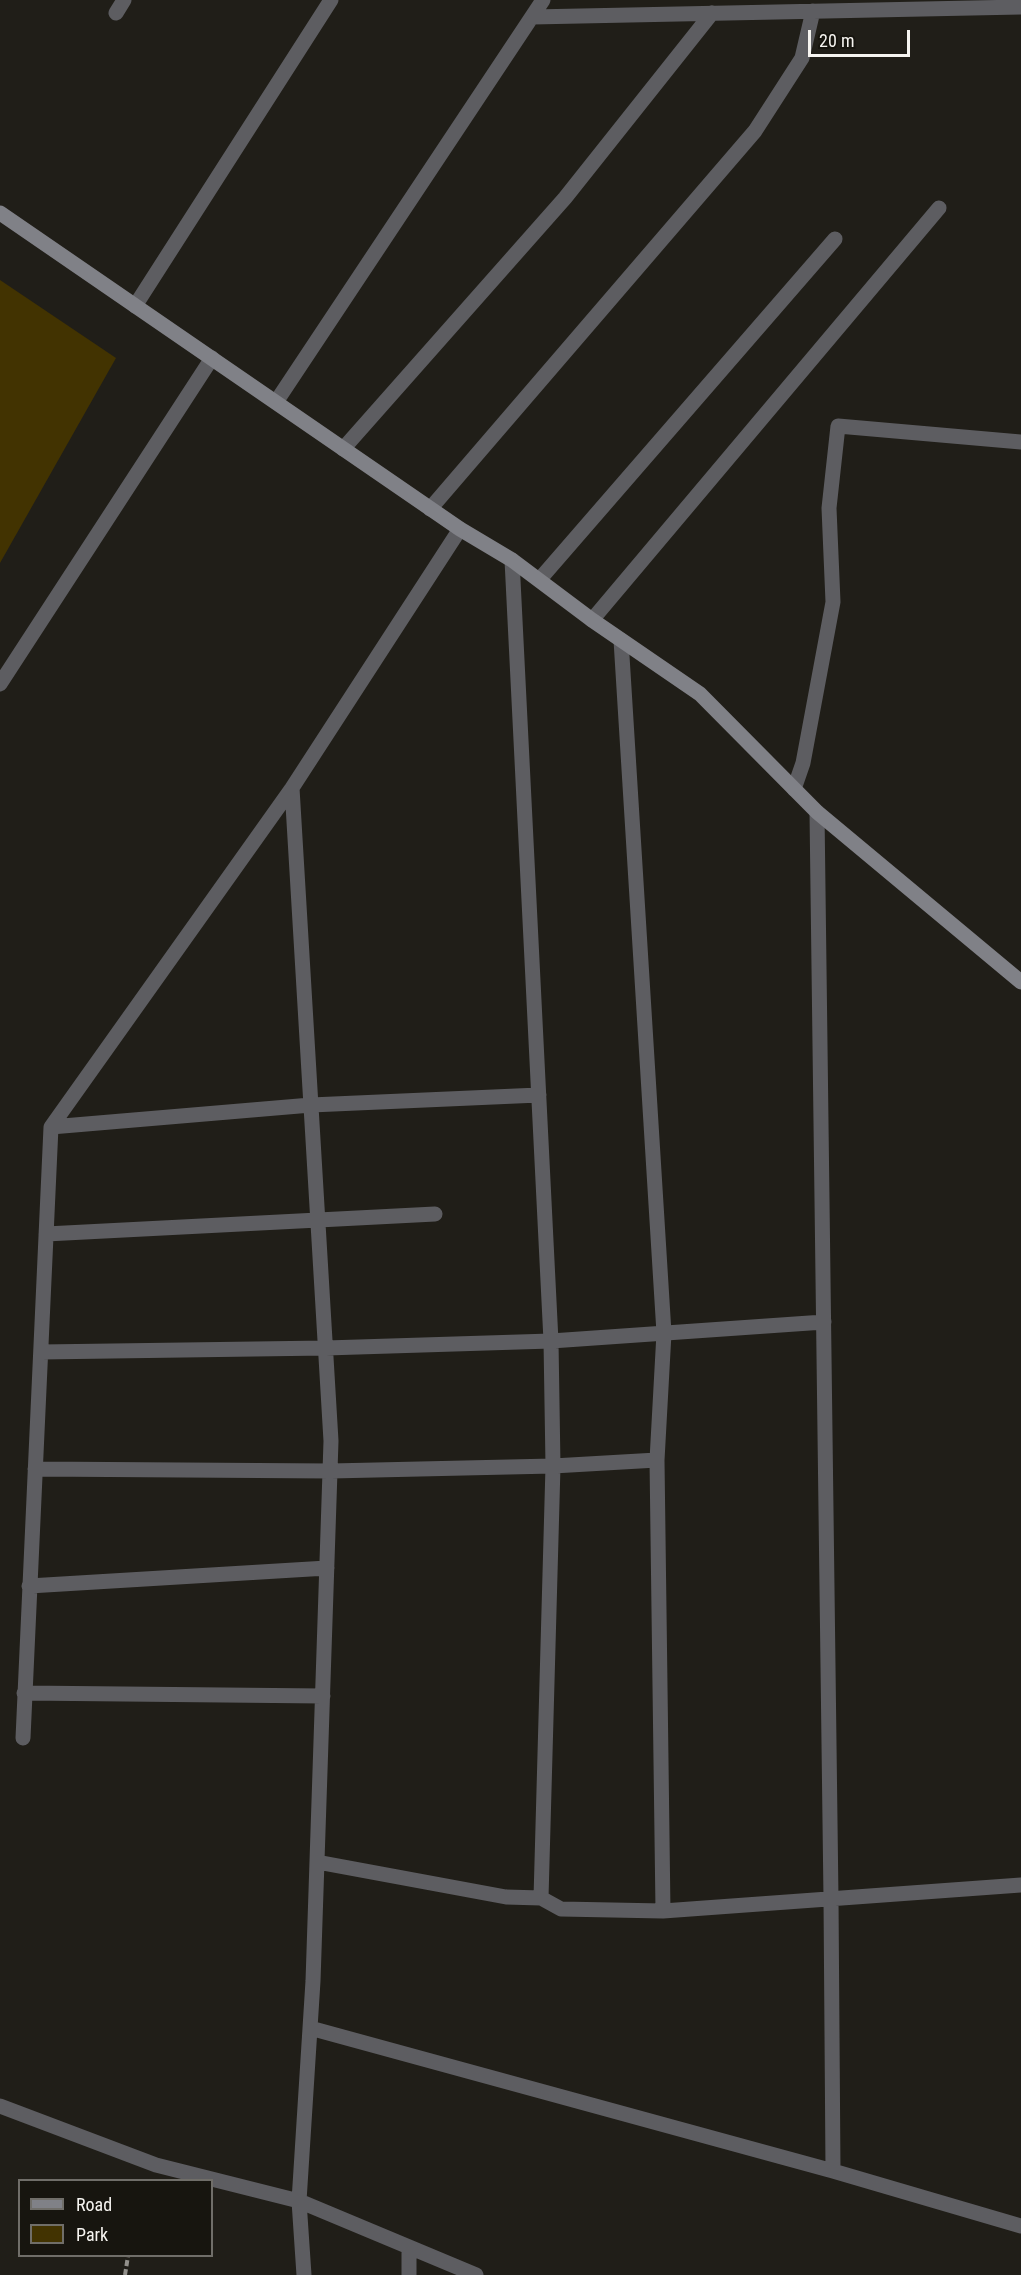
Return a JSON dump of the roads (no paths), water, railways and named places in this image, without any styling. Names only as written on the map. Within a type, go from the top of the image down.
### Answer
[{"type":"street","points":[[135,306],[331,0]]},
{"type":"street","points":[[276,402],[543,0]]},
{"type":"street","points":[[532,16],[1021,8]]},
{"type":"street","points":[[430,509],[755,131],[802,57],[813,11]]},
{"type":"street","points":[[344,449],[565,198],[712,14]]},
{"type":"street","points":[[592,620],[939,208]]},
{"type":"street","points":[[0,213],[430,509],[540,579],[592,620],[700,694],[817,812],[1021,982]]},
{"type":"street","points":[[540,579],[835,238]]},
{"type":"street","points":[[0,684],[212,358]]},
{"type":"street","points":[[794,789],[803,763],[833,602],[829,508],[838,426],[1021,442]]},
{"type":"street","points":[[22,1738],[51,1127],[292,788],[460,529]]},
{"type":"street","points":[[512,560],[551,1341],[553,1466],[542,1898]]},
{"type":"street","points":[[621,640],[664,1334],[657,1460],[663,1911]]},
{"type":"street","points":[[292,788],[332,1441],[310,2028],[299,2201],[304,2275]]},
{"type":"street","points":[[817,812],[833,2171]]},
{"type":"street","points":[[51,1127],[311,1105],[539,1095]]},
{"type":"street","points":[[46,1234],[435,1214]]},
{"type":"street","points":[[41,1352],[326,1348],[551,1341],[824,1322]]},
{"type":"street","points":[[35,1469],[331,1471],[553,1466],[657,1460]]},
{"type":"street","points":[[29,1586],[327,1568]]},
{"type":"street","points":[[24,1693],[323,1696]]},
{"type":"street","points":[[317,1862],[506,1897],[542,1898],[561,1909],[663,1911],[1021,1885]]},
{"type":"street","points":[[310,2028],[833,2171],[1021,2226]]},
{"type":"street","points":[[0,2106],[156,2165],[212,2179]]},
{"type":"street","points":[[213,2179],[299,2201],[476,2275]]},
{"type":"street","points":[[409,2248],[409,2275]]}]
